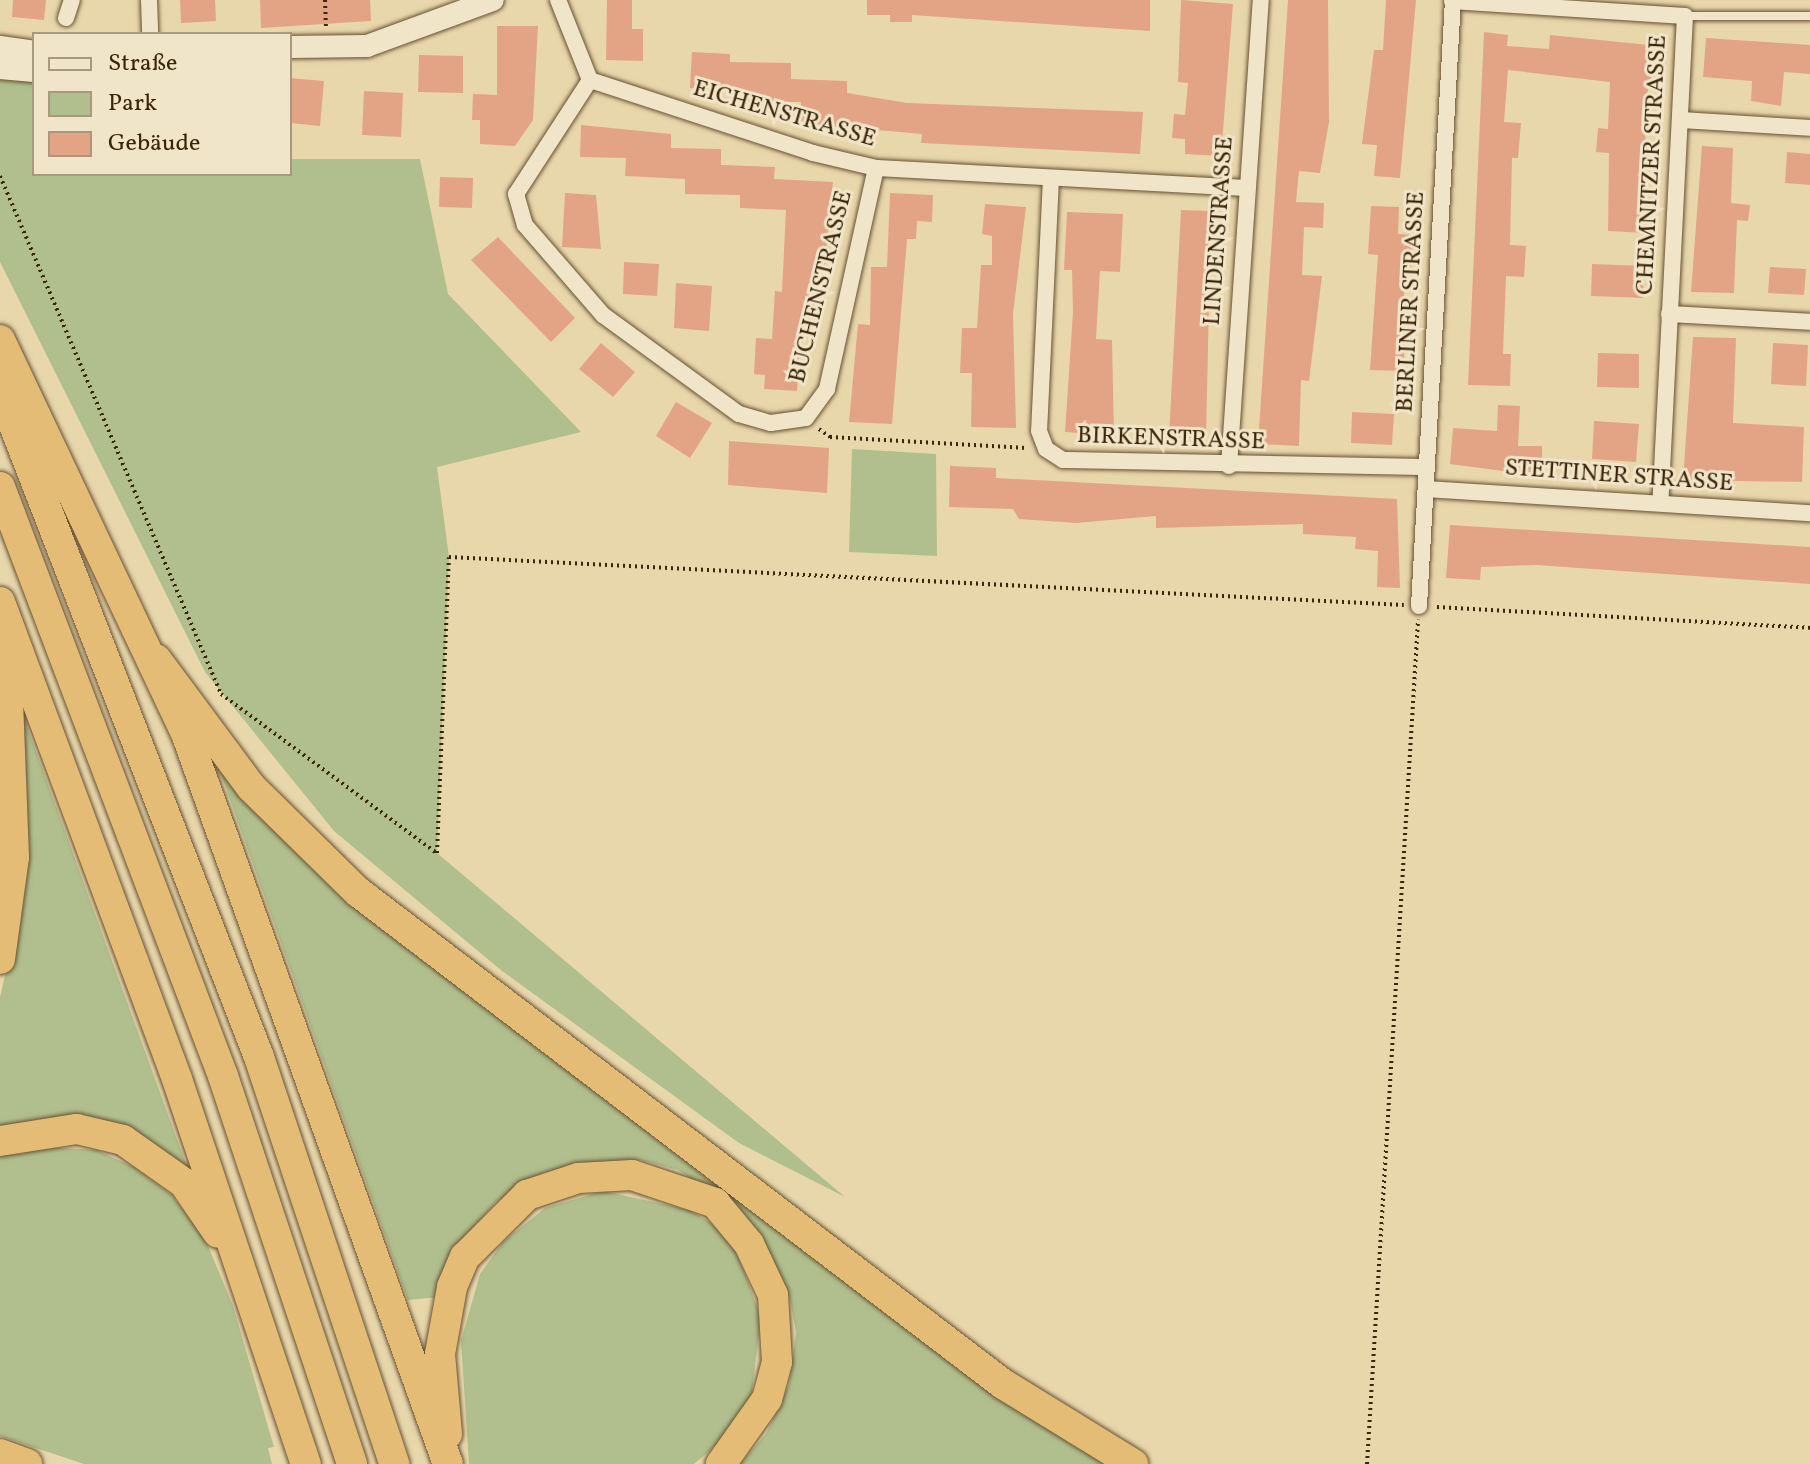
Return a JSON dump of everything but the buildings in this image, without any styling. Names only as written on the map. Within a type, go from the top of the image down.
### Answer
[{"type":"highway","points":[[0,340],[156,659],[450,1464]]},
{"type":"highway","points":[[0,389],[259,1057],[394,1464]]},
{"type":"highway","points":[[0,487],[223,1076],[352,1464]]},
{"type":"highway","points":[[0,959],[14,857],[2,609]]},
{"type":"highway","points":[[2,609],[245,1277],[306,1464]]},
{"type":"highway","points":[[156,659],[251,787],[358,892],[1003,1384],[1133,1464]]},
{"type":"highway","points":[[0,1141],[77,1129],[123,1140],[160,1160],[184,1183],[245,1277]]},
{"type":"highway","points":[[450,1464],[440,1354],[452,1287],[465,1257],[527,1195],[605,1174],[658,1178],[715,1203],[763,1268],[778,1326],[777,1362],[767,1399],[721,1464]]},
{"type":"highway","points":[[0,1454],[27,1464]]},
{"type":"street","points":[[66,18],[72,0]]},
{"type":"street","points":[[149,0],[150,32]]},
{"type":"street","points":[[558,0],[590,80]]},
{"type":"street","name":"LINDENSTRASSE","points":[[1229,466],[1261,0]]},
{"type":"street","points":[[292,47],[367,46],[490,1]]},
{"type":"street","name":"CHEMNITZER STRASSE","points":[[1452,1],[1685,16],[1660,502]]},
{"type":"street","name":"BERLINER STRASSE","points":[[1419,606],[1452,1]]},
{"type":"street","points":[[0,47],[32,52]]},
{"type":"street","points":[[0,68],[32,71]]},
{"type":"street","name":"EICHENSTRASSE","points":[[590,80],[876,168],[1247,188]]},
{"type":"street","name":"BUCHENSTRASSE","points":[[590,80],[516,194],[525,225],[603,315],[676,374],[739,414],[771,423],[806,418],[827,389],[876,168]]},
{"type":"street","points":[[1681,120],[1810,128]]},
{"type":"street","name":"BIRKENSTRASSE","points":[[1051,178],[1039,431],[1046,449],[1063,460],[1229,466],[1427,467]]},
{"type":"street","points":[[1669,314],[1810,322]]},
{"type":"street","name":"STETTINER STRASSE","points":[[1426,489],[1810,513]]},
{"type":"lane","points":[[1685,16],[1810,16]]},
{"type":"path","points":[[325,0],[327,46]]},
{"type":"path","points":[[0,176],[221,694],[437,853],[449,557],[1810,628]]},
{"type":"path","points":[[806,418],[830,437],[1046,449]]},
{"type":"path","points":[[1367,1464],[1419,606]]},
{"type":"green space","points":[[0,35],[32,75],[32,176],[292,176],[292,159],[420,159],[448,294],[581,432],[437,467],[449,557],[437,853],[845,1197],[739,1143],[502,971],[334,831],[205,672],[0,262]]},
{"type":"green space","points":[[852,449],[936,454],[937,556],[849,552]]},
{"type":"green space","points":[[22,713],[190,1175],[162,1150],[0,1128],[0,997],[20,911]]},
{"type":"green space","points":[[217,763],[272,823],[1106,1464],[740,1464],[766,1434],[789,1385],[796,1333],[790,1299],[761,1235],[741,1212],[678,1170],[640,1160],[545,1172],[496,1202],[462,1240],[439,1297],[408,1300]]},
{"type":"green space","points":[[45,1147],[96,1150],[134,1167],[172,1195],[206,1241],[233,1306],[274,1447],[268,1448],[272,1464],[84,1464],[0,1436],[0,1155]]},
{"type":"green space","points":[[603,1191],[690,1210],[717,1227],[737,1253],[761,1317],[751,1399],[722,1440],[694,1464],[469,1464],[461,1341],[480,1274],[503,1242],[545,1208]]}]
